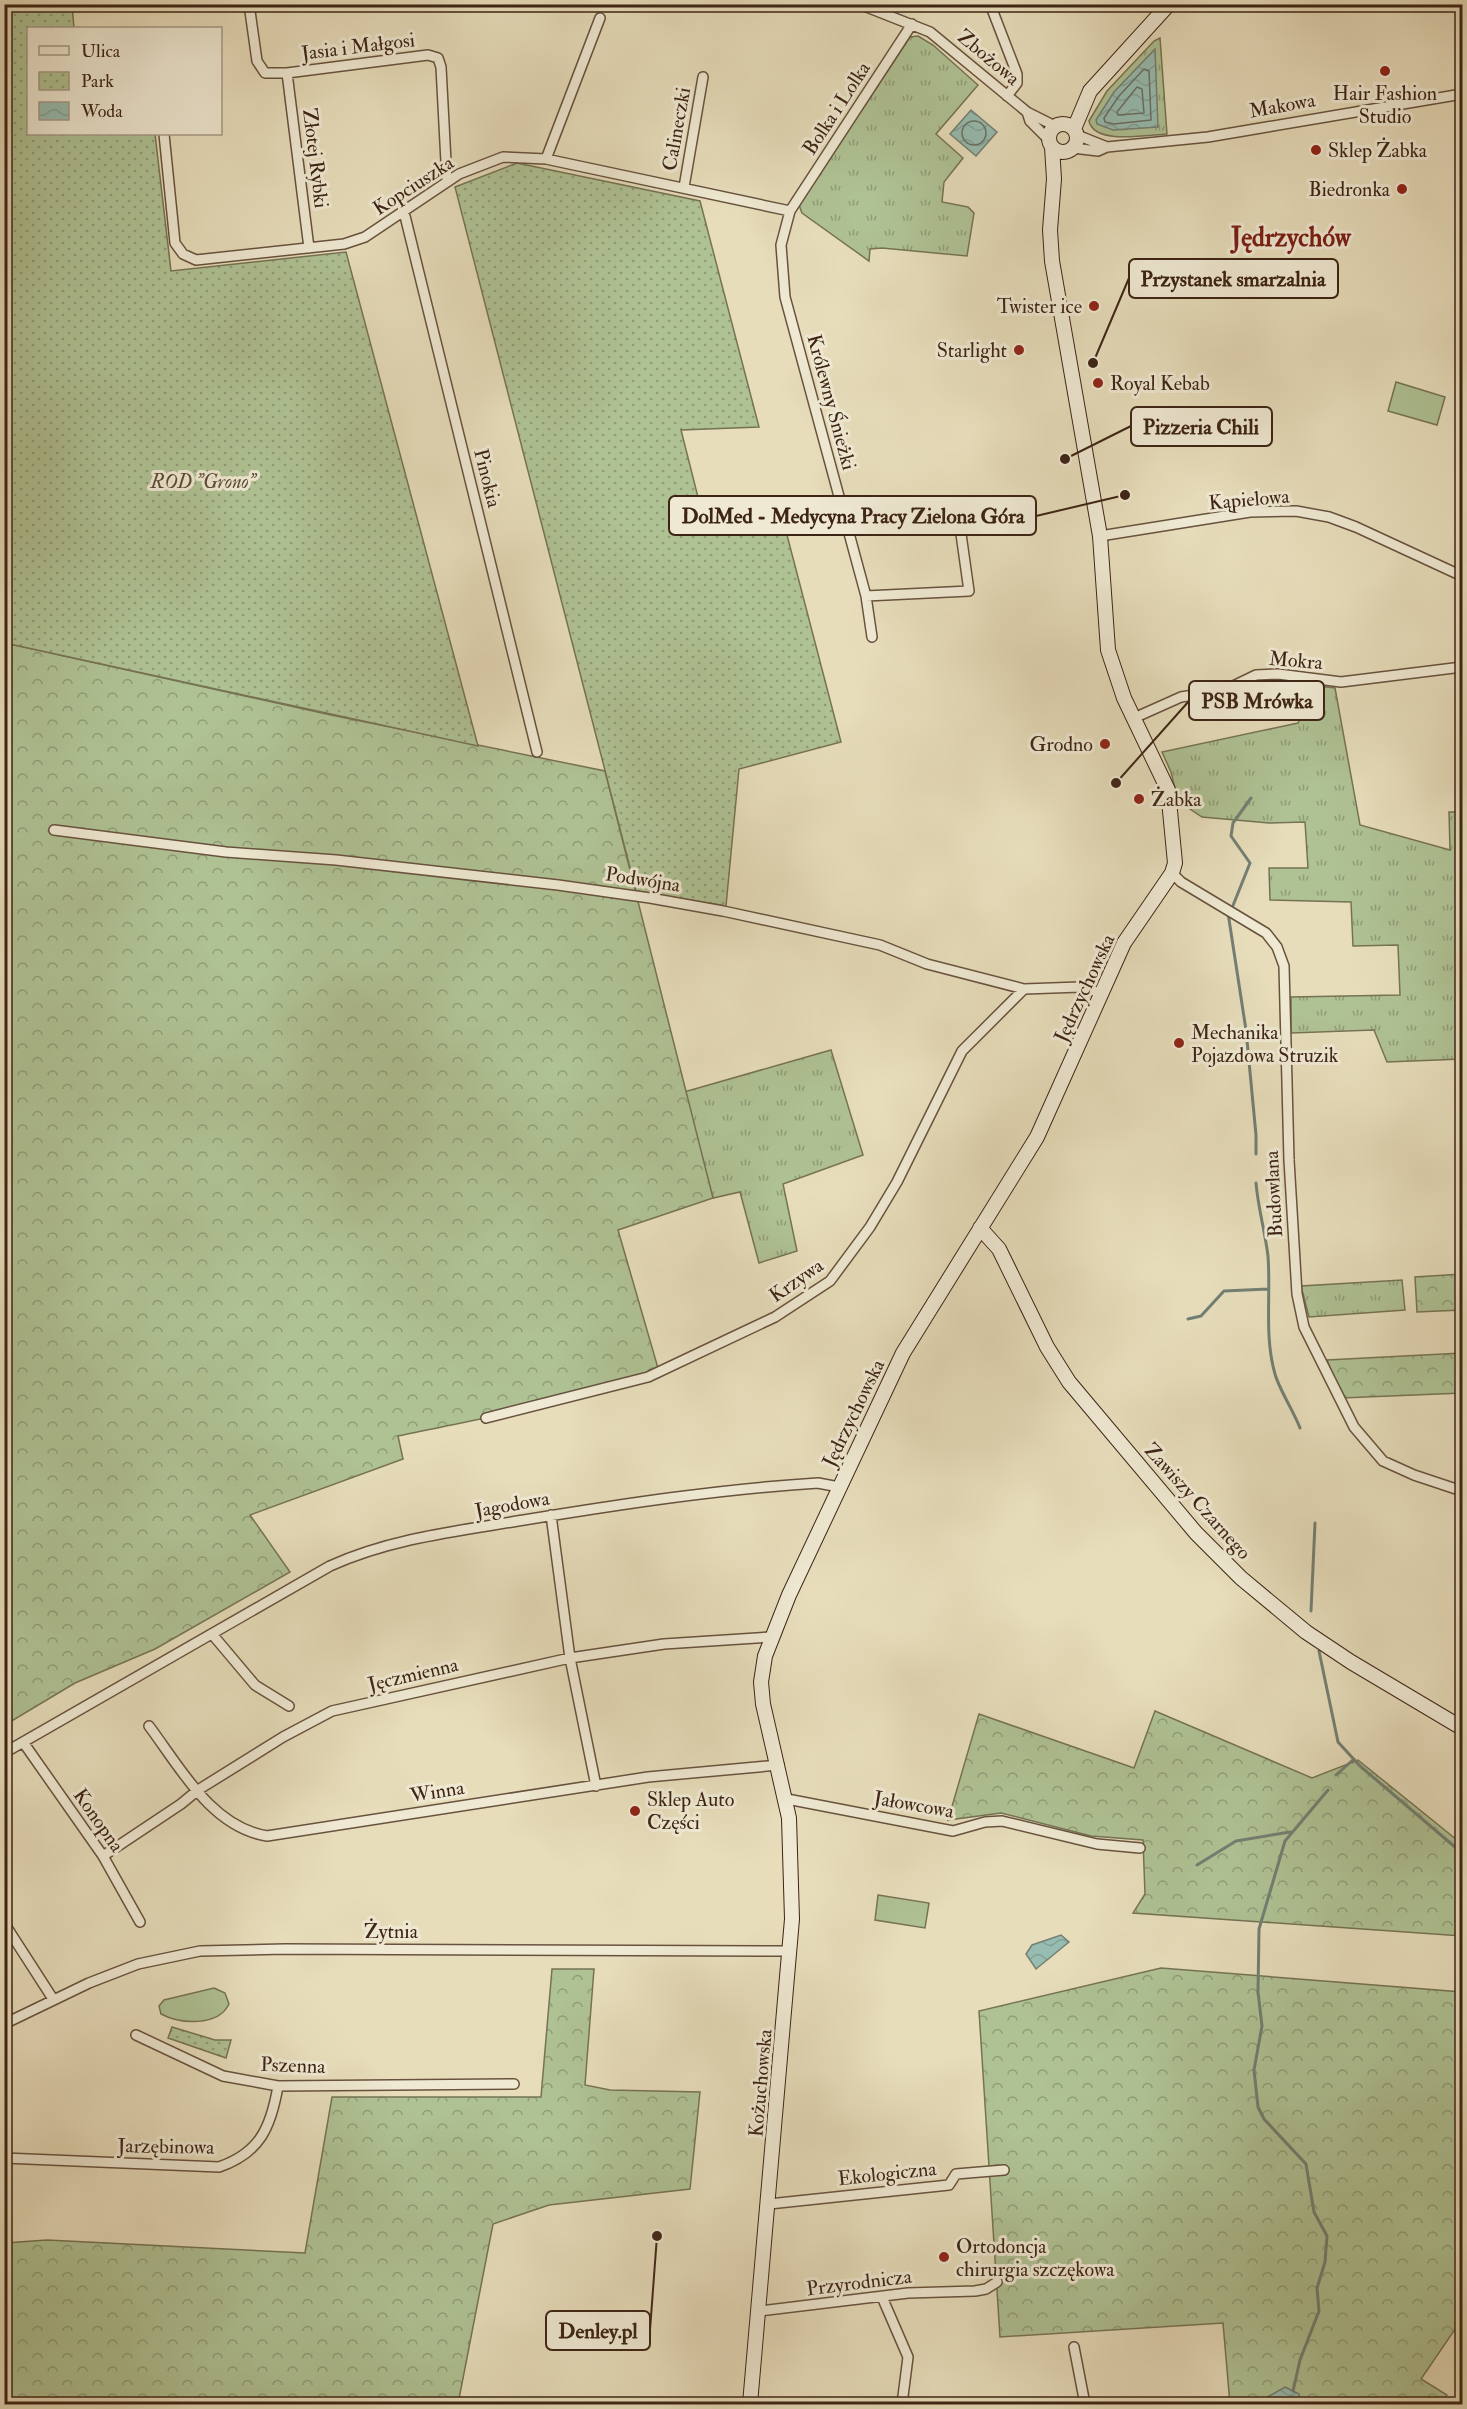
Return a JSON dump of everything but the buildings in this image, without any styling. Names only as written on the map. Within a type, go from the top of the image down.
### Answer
[{"type":"main road","name":"Jędrzychowska","points":[[1054,179],[1068,136],[1074,106],[1084,100],[1169,4]]},
{"type":"main road","points":[[1050,132],[1068,136],[1050,143],[1050,132]]},
{"type":"main road","name":"Jędrzychowska","points":[[779,1765],[761,1693],[762,1670],[771,1637],[839,1487],[914,1333],[1037,1137],[1124,944],[1172,873],[1176,854],[1168,790],[1113,667],[1106,635],[1100,536],[1052,261],[1050,230],[1054,179],[1050,143]]},
{"type":"main road","name":"Zawiszy Czarnego","points":[[980,1228],[999,1249],[1042,1337],[1069,1382],[1196,1533],[1241,1578],[1306,1632],[1351,1662],[1462,1728]]},
{"type":"main road","name":"Kożuchowska","points":[[750,2404],[791,1951],[792,1851],[787,1799],[779,1765]]},
{"type":"street","name":"Jasia i Małgosi","points":[[249,4],[260,69],[273,74],[434,55],[441,67],[447,181]]},
{"type":"street","name":"Zbożowa","points":[[859,4],[912,24],[946,44],[1027,112],[1068,136]]},
{"type":"street","points":[[990,4],[1017,74],[1017,83],[1007,96]]},
{"type":"street","points":[[546,159],[600,18]]},
{"type":"street","name":"Bolka i Lolka","points":[[790,212],[912,24]]},
{"type":"street","name":"Złotej Rybki","points":[[287,73],[309,248]]},
{"type":"street","name":"Calineczki","points":[[684,187],[703,77]]},
{"type":"street","name":"Makowa","points":[[1068,136],[1098,151],[1107,147],[1208,137],[1462,94]]},
{"type":"street","name":"Zbożowa","points":[[1027,112],[1030,121],[1050,143]]},
{"type":"street","name":"Kopciuszka","points":[[164,135],[175,243],[183,254],[196,260],[344,244],[365,237],[447,181],[503,157],[546,159],[684,187],[790,212]]},
{"type":"street","name":"Pinokia","points":[[404,212],[537,752]]},
{"type":"street","name":"Królewny Śnieżki","points":[[790,212],[781,245],[785,297],[866,596],[872,637]]},
{"type":"street","name":"Kąpielowa","points":[[1100,536],[1250,512],[1296,512],[1329,517],[1356,527],[1462,576]]},
{"type":"street","points":[[866,596],[969,591],[961,534]]},
{"type":"street","name":"Mokra","points":[[1134,718],[1181,697],[1225,690],[1256,675],[1278,674],[1341,682],[1462,667]]},
{"type":"street","name":"Podwójna","points":[[54,830],[508,879],[650,898],[746,915],[880,945],[927,964],[1024,989],[1080,987],[1101,993]]},
{"type":"street","name":"Budowlana","points":[[1172,873],[1181,882],[1266,933],[1277,947],[1284,966],[1288,1160],[1297,1294],[1306,1331],[1354,1427],[1383,1461],[1414,1475],[1462,1491]]},
{"type":"street","name":"Krzywa","points":[[486,1418],[648,1377],[775,1317],[830,1281],[870,1227],[893,1189],[962,1051],[1024,989]]},
{"type":"street","name":"Jagodowa","points":[[4,1753],[330,1566],[373,1549],[406,1540],[552,1515],[721,1492],[819,1483],[839,1487]]},
{"type":"street","points":[[552,1515],[570,1658],[596,1786]]},
{"type":"street","points":[[212,1634],[255,1685],[289,1706]]},
{"type":"street","name":"Jęczmienna","points":[[103,1856],[198,1790],[283,1737],[332,1711],[570,1658],[664,1644],[771,1637]]},
{"type":"street","name":"Winna","points":[[149,1726],[213,1809],[235,1827],[267,1836],[527,1795],[721,1769],[779,1765]]},
{"type":"street","name":"Konopna","points":[[23,1742],[103,1856],[140,1922]]},
{"type":"street","name":"Jałowcowa","points":[[787,1799],[953,1831],[985,1822],[1002,1821],[1097,1844],[1140,1848]]},
{"type":"street","points":[[4,1923],[53,1999]]},
{"type":"street","name":"Żytnia","points":[[4,2024],[53,1999],[138,1964],[200,1951],[285,1949],[791,1951]]},
{"type":"street","name":"Pszenna","points":[[136,2035],[223,2076],[278,2086],[514,2084]]},
{"type":"street","name":"Jarzębinowa","points":[[4,2158],[219,2167],[238,2161],[253,2150],[275,2106],[278,2086]]},
{"type":"street","name":"Ekologiczna","points":[[769,2204],[949,2185],[956,2174],[1004,2170]]},
{"type":"street","name":"Przyrodnicza","points":[[760,2311],[949,2290],[975,2291],[986,2289],[997,2282]]},
{"type":"street","points":[[882,2297],[908,2357],[902,2404]]},
{"type":"street","points":[[1074,2347],[1085,2404]]},
{"type":"green space","name":"ROD \"Grono\"","points":[[5,4],[72,5],[74,27],[27,27],[27,135],[155,135],[171,271],[346,252],[478,746],[5,643]]},
{"type":"green space","points":[[918,36],[933,45],[978,85],[936,134],[963,158],[944,182],[942,202],[968,207],[974,213],[967,256],[882,248],[870,249],[869,261],[802,213],[799,205],[910,37]]},
{"type":"green space","points":[[1160,38],[1167,134],[1122,137],[1100,133],[1089,121],[1107,91],[1154,41]]},
{"type":"green space","points":[[517,163],[700,201],[759,427],[681,430],[702,513],[781,512],[841,742],[739,769],[726,906],[636,891],[455,187]]},
{"type":"green space","points":[[1396,382],[1445,397],[1437,425],[1388,411]]},
{"type":"green space","points":[[5,643],[331,715],[605,771],[713,1198],[618,1230],[658,1368],[563,1400],[398,1436],[403,1459],[250,1515],[290,1572],[155,1649],[75,1683],[5,1725]]},
{"type":"green space","points":[[1318,686],[1335,688],[1360,825],[1450,850],[1449,812],[1462,812],[1462,1059],[1387,1062],[1374,1030],[1291,1033],[1291,997],[1400,995],[1398,945],[1353,946],[1351,902],[1270,900],[1269,868],[1308,868],[1305,822],[1269,823],[1202,817],[1178,801],[1171,772],[1162,752],[1298,723]]},
{"type":"green space","points":[[831,1050],[863,1155],[783,1184],[797,1251],[759,1263],[740,1192],[713,1198],[684,1092]]},
{"type":"green space","points":[[1462,1274],[1462,1310],[1417,1312],[1415,1277]]},
{"type":"green space","points":[[1402,1280],[1405,1310],[1309,1317],[1301,1286]]},
{"type":"green space","points":[[1462,1353],[1462,1393],[1342,1398],[1327,1360]]},
{"type":"green space","points":[[1155,1711],[1312,1778],[1358,1760],[1462,1844],[1462,1936],[1133,1913],[1145,1894],[1143,1840],[1091,1836],[1001,1813],[948,1820],[979,1714],[1134,1768]]},
{"type":"green space","points":[[878,1895],[929,1903],[925,1928],[875,1920]]},
{"type":"green space","points":[[1161,1968],[1462,1992],[1462,2319],[1421,2379],[1447,2395],[1442,2404],[1230,2404],[1223,2323],[1000,2337],[979,2011]]},
{"type":"green space","points":[[552,1969],[594,1969],[585,2085],[610,2090],[700,2092],[690,2189],[549,2205],[493,2224],[458,2404],[5,2404],[5,2243],[47,2240],[305,2253],[332,2097],[541,2097]]},
{"type":"green space","points":[[214,1988],[225,1993],[229,2004],[216,2017],[208,2020],[188,2021],[161,2014],[159,2006],[164,2000]]},
{"type":"green space","points":[[172,2027],[215,2040],[231,2040],[226,2058],[168,2038]]},
{"type":"water","points":[[1155,49],[1158,127],[1113,130],[1097,124],[1096,120],[1114,92]]},
{"type":"water","points":[[971,110],[997,132],[976,156],[950,134]]},
{"type":"water","points":[[1061,1935],[1069,1942],[1036,1969],[1026,1954],[1032,1945]]},
{"type":"water","points":[[1285,2387],[1299,2394],[1301,2404],[1264,2404],[1264,2399]]},
{"type":"waterway","points":[[1232,908],[1250,863],[1231,836],[1233,823],[1251,798]]},
{"type":"waterway","points":[[1228,913],[1246,1030],[1256,1154]]},
{"type":"waterway","points":[[1462,1056],[1458,1101],[1462,1121]]},
{"type":"waterway","points":[[1256,1183],[1268,1256],[1269,1330],[1272,1360],[1277,1380],[1300,1428]]},
{"type":"waterway","points":[[1188,1319],[1201,1316],[1224,1291],[1268,1289]]},
{"type":"waterway","points":[[1311,1611],[1315,1523]]},
{"type":"waterway","points":[[1319,1651],[1338,1742],[1360,1766],[1462,1853]]},
{"type":"waterway","points":[[1336,1775],[1354,1759]]},
{"type":"waterway","points":[[1293,2391],[1300,2360],[1319,2311],[1317,2288],[1325,2262],[1327,2236],[1314,2212],[1306,2164],[1264,2119],[1258,2107],[1254,2070],[1262,2026],[1258,1992],[1259,1929],[1285,1841],[1328,1790]]},
{"type":"waterway","points":[[1197,1865],[1236,1841],[1290,1832]]},
{"type":"place","name":"Hair Fashion Studio","points":[[1385,71]]},
{"type":"place","name":"Sklep Żabka","points":[[1316,150]]},
{"type":"place","name":"Biedronka","points":[[1402,189]]},
{"type":"place","name":"Twister ice","points":[[1094,306]]},
{"type":"place","name":"Starlight","points":[[1019,350]]},
{"type":"place","name":"Przystanek smarzalnia","points":[[1093,363]]},
{"type":"place","name":"Royal Kebab","points":[[1098,383]]},
{"type":"place","name":"Pizzeria Chili","points":[[1065,459]]},
{"type":"place","name":"DolMed - Medycyna Pracy Zielona Góra","points":[[1125,495]]},
{"type":"place","name":"Grodno","points":[[1105,744]]},
{"type":"place","name":"PSB Mrówka","points":[[1116,783]]},
{"type":"place","name":"Żabka","points":[[1139,799]]},
{"type":"place","name":"Mechanika Pojazdowa Struzik","points":[[1179,1043]]},
{"type":"place","name":"Sklep Auto Części","points":[[635,1811]]},
{"type":"place","name":"Denley.pl","points":[[657,2236]]},
{"type":"place","name":"Ortodoncja chirurgia szczękowa","points":[[944,2257]]},
{"type":"district","name":"Jędrzychów","points":[[1291,237]]}]
